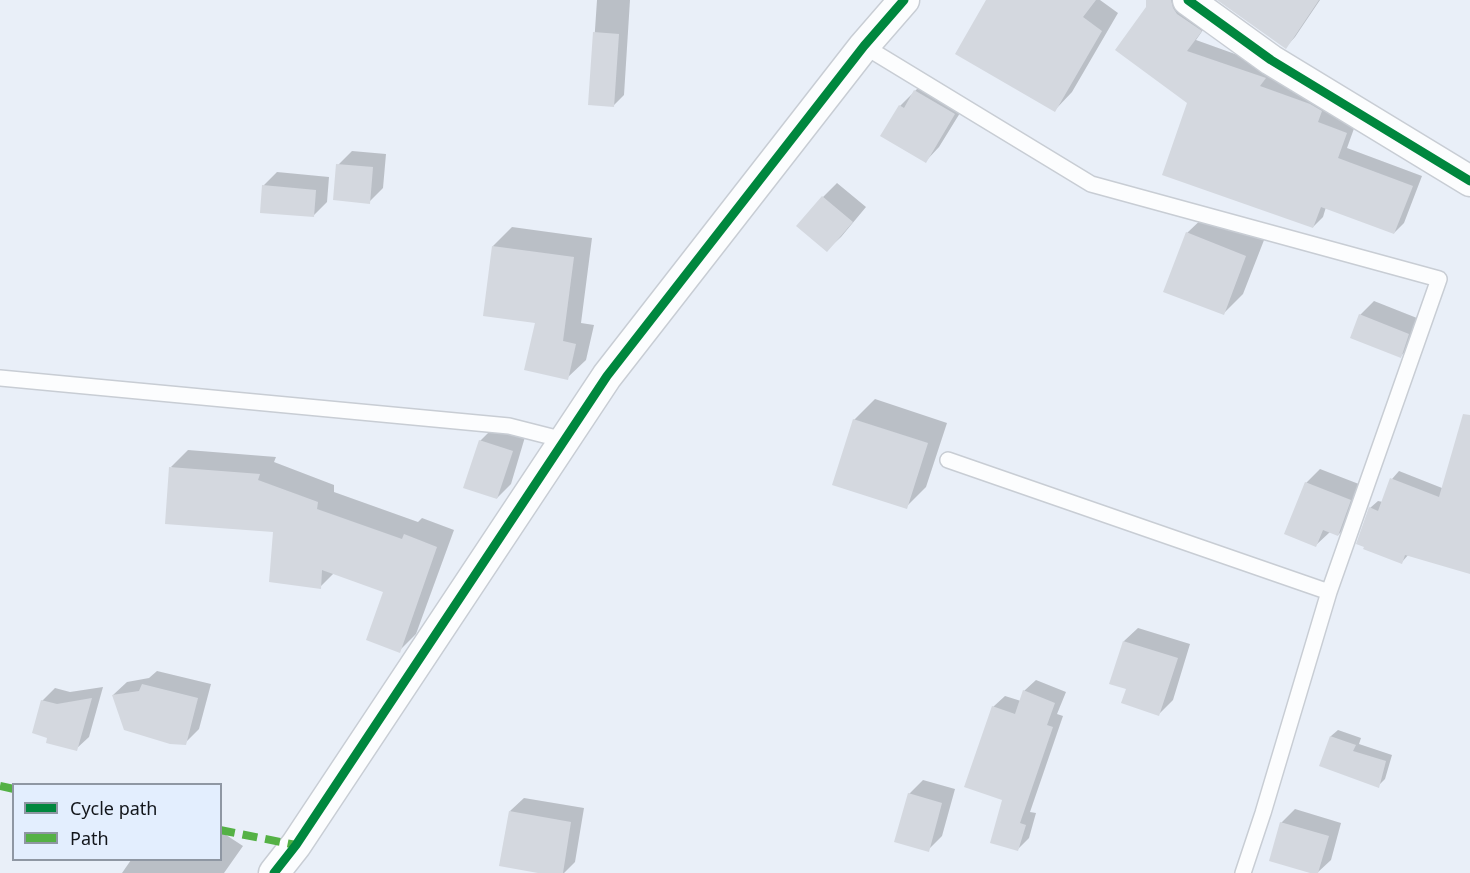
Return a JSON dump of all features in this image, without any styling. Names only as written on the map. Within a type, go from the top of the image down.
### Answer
[{"type":"street","points":[[274,873],[296,845],[607,376],[864,46],[904,0]]},
{"type":"street","points":[[1188,0],[1271,60],[1470,181]]},
{"type":"lane","points":[[864,46],[1091,184],[1439,279],[1329,592],[1243,873]]},
{"type":"lane","points":[[0,378],[509,426],[564,440]]},
{"type":"lane","points":[[948,460],[1329,592]]},
{"type":"building","points":[[986,0],[1096,0],[1083,17],[1102,31],[1055,112],[955,54]]},
{"type":"building","points":[[1146,0],[1171,0],[1177,14],[1202,31],[1187,51],[1266,78],[1260,86],[1310,104],[1322,111],[1318,122],[1347,133],[1338,158],[1413,186],[1394,234],[1321,207],[1313,228],[1162,175],[1187,103],[1115,50],[1146,7]]},
{"type":"building","points":[[1217,0],[1319,0],[1286,49]]},
{"type":"building","points":[[593,32],[619,34],[614,107],[588,105]]},
{"type":"building","points":[[914,90],[955,114],[926,163],[880,136],[899,105],[904,108]]},
{"type":"building","points":[[336,164],[373,167],[370,204],[333,200]]},
{"type":"building","points":[[262,185],[316,190],[314,217],[260,213]]},
{"type":"building","points":[[822,196],[853,222],[827,252],[796,226]]},
{"type":"building","points":[[1186,232],[1246,256],[1224,315],[1163,292]]},
{"type":"building","points":[[492,246],[574,257],[563,341],[576,344],[568,380],[524,370],[535,323],[483,316]]},
{"type":"building","points":[[1359,314],[1409,334],[1401,358],[1350,338]]},
{"type":"building","points":[[1463,414],[1470,415],[1470,574],[1405,555],[1402,564],[1356,544],[1369,507],[1378,511],[1390,478],[1439,497]]},
{"type":"building","points":[[853,419],[928,443],[907,509],[832,485]]},
{"type":"building","points":[[479,440],[513,451],[497,499],[463,488]]},
{"type":"building","points":[[169,467],[260,474],[258,480],[318,502],[317,509],[402,539],[404,534],[437,547],[400,653],[366,640],[383,592],[322,570],[321,589],[269,582],[273,532],[165,524]]},
{"type":"building","points":[[1305,482],[1351,500],[1338,536],[1323,530],[1316,547],[1284,534]]},
{"type":"building","points":[[1123,641],[1178,658],[1159,716],[1121,703],[1126,689],[1109,684]]},
{"type":"building","points":[[142,684],[198,698],[186,745],[170,744],[124,730],[112,695],[139,691]]},
{"type":"building","points":[[1023,690],[1055,703],[1047,725],[1053,727],[1020,823],[1026,825],[1018,851],[990,843],[1002,800],[964,787],[992,706],[1015,714]]},
{"type":"building","points":[[92,698],[77,751],[46,743],[47,738],[32,733],[41,700],[57,704]]},
{"type":"building","points":[[1330,736],[1356,745],[1353,751],[1386,761],[1379,788],[1319,766]]},
{"type":"building","points":[[908,793],[942,803],[929,852],[894,842]]},
{"type":"building","points":[[509,811],[571,822],[563,873],[538,873],[499,866]]},
{"type":"building","points":[[1280,822],[1329,836],[1318,873],[1310,873],[1269,861]]},
{"type":"marked path","points":[[0,786],[12,789]]},
{"type":"marked path","points":[[222,830],[296,845]]},
{"type":"cycle path","points":[[274,873],[296,845],[607,376],[864,46],[904,0]]},
{"type":"cycle path","points":[[1188,0],[1271,60],[1470,181]]}]
